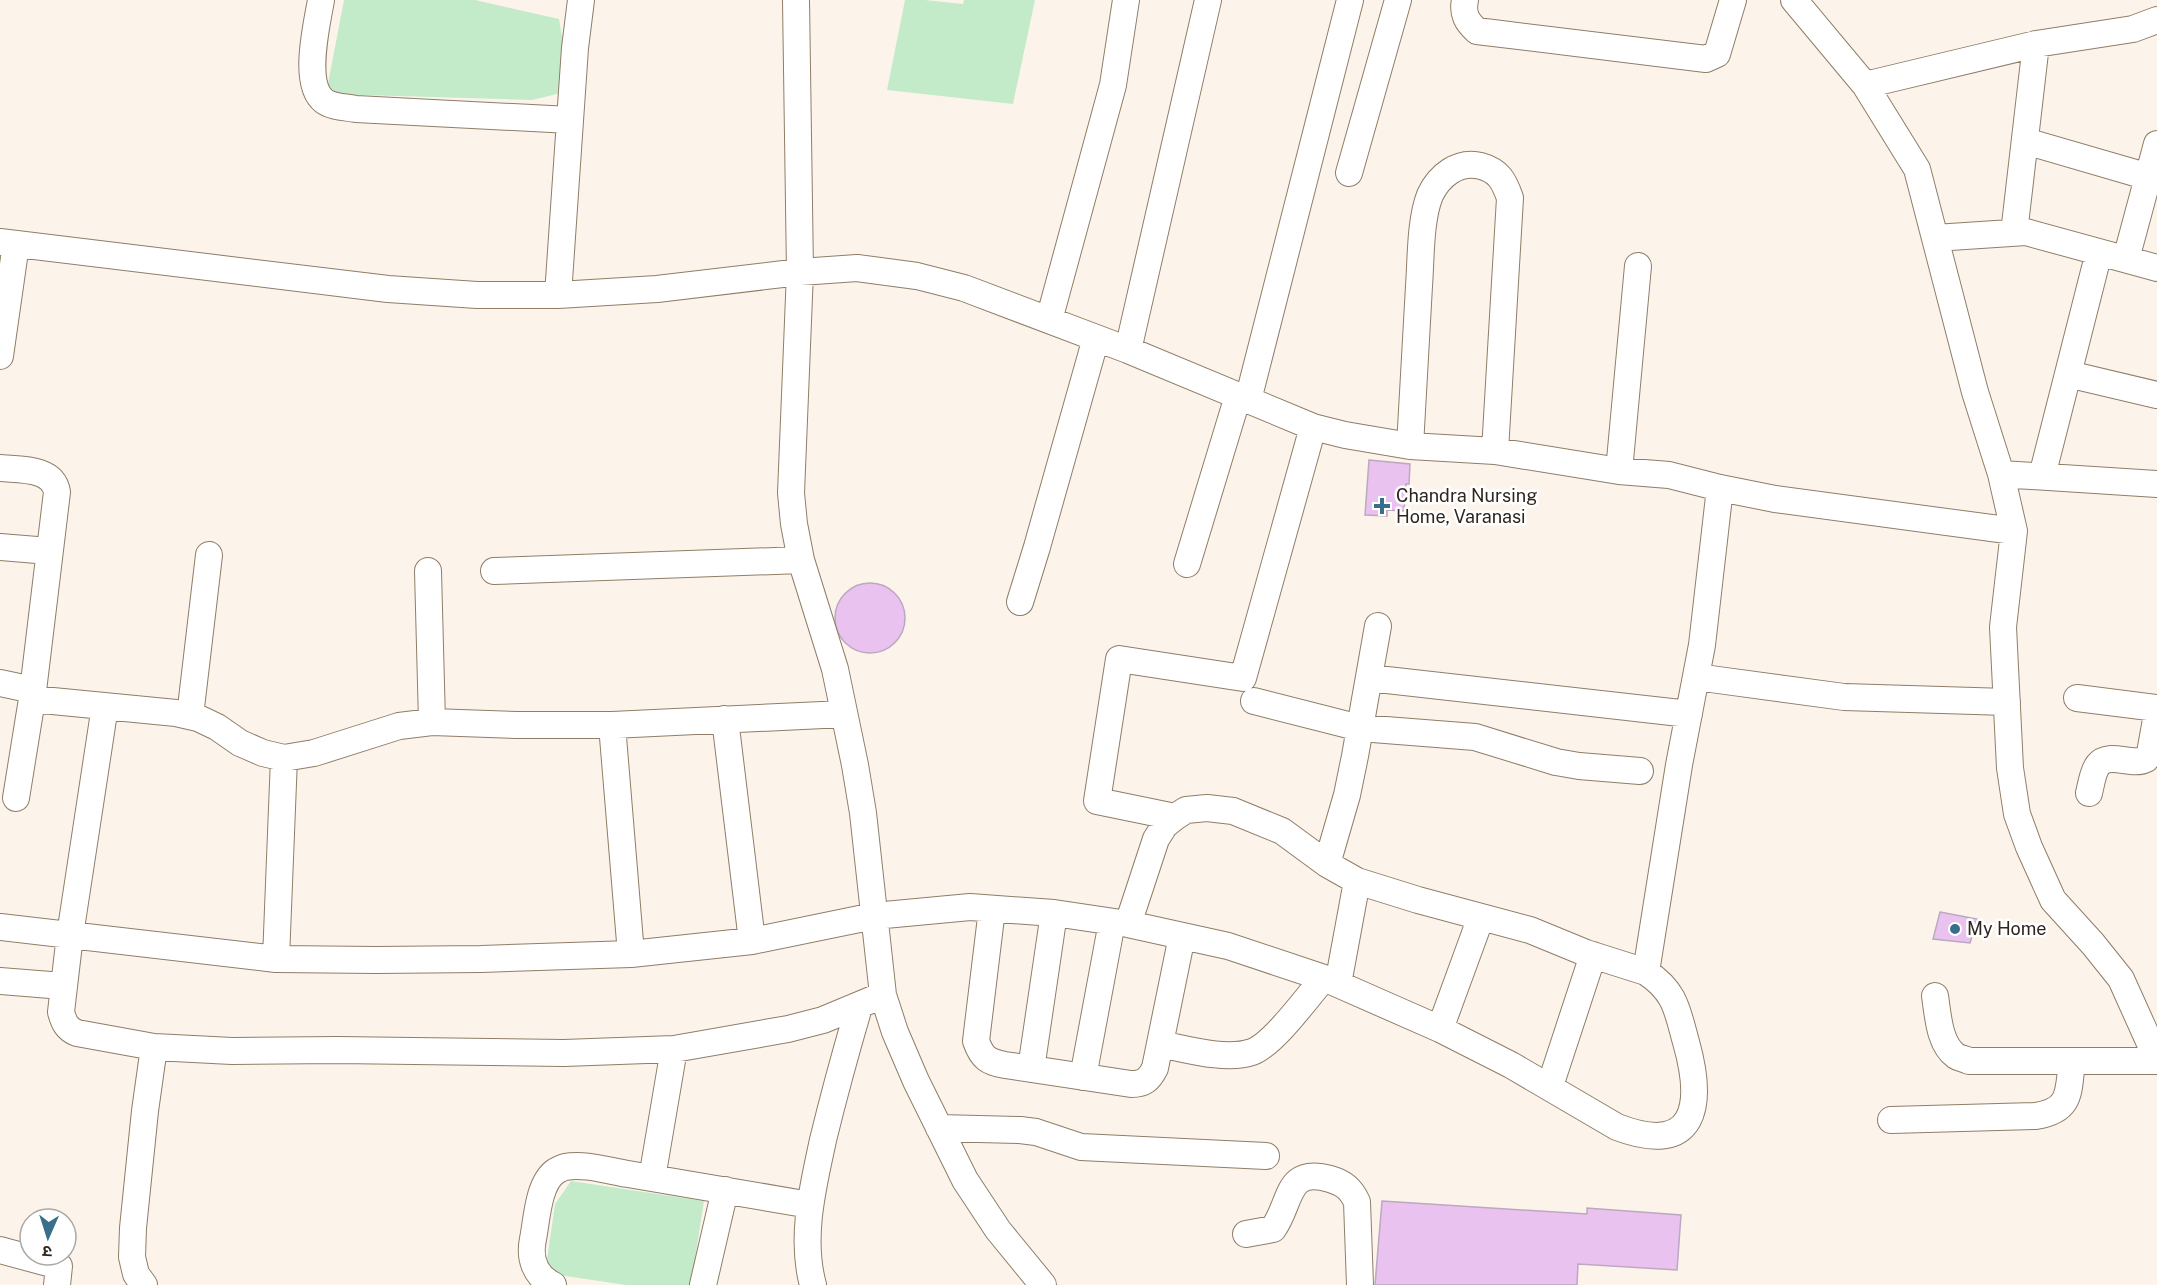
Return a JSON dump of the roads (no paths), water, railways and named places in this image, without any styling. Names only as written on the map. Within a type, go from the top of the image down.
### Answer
[{"type":"street","points":[[321,0],[312,63],[313,80],[318,95],[325,102],[356,109],[570,120]]},
{"type":"street","points":[[796,0],[800,272],[792,493],[794,524],[801,560],[835,669],[863,813],[883,995],[912,1071],[965,1180],[998,1230],[1042,1285]]},
{"type":"street","points":[[1049,320],[1113,85],[1126,0]]},
{"type":"street","points":[[1128,350],[1208,0]]},
{"type":"street","points":[[1187,564],[1243,398],[1350,0]]},
{"type":"street","points":[[1349,173],[1398,0]]},
{"type":"street","points":[[1465,0],[1463,8],[1467,22],[1477,31],[1706,59],[1717,54],[1733,0]]},
{"type":"street","points":[[1794,0],[1865,85],[1917,169],[1975,392],[2001,474],[2013,531],[2003,627],[2010,768],[2017,814],[2053,900],[2121,979],[2157,1060],[1970,1061],[1956,1056],[1947,1048],[1940,1028],[1935,996]]},
{"type":"street","points":[[558,295],[578,1]]},
{"type":"street","points":[[1865,85],[2036,44],[2133,28],[2157,20]]},
{"type":"street","points":[[2014,233],[2036,44]]},
{"type":"street","points":[[2025,141],[2149,177]]},
{"type":"street","points":[[2126,259],[2149,207],[2149,177],[2157,144]]},
{"type":"street","points":[[1410,446],[1421,253],[1430,196],[1438,182],[1450,170],[1462,166],[1478,165],[1495,171],[1504,182],[1509,198],[1495,451]]},
{"type":"street","points":[[1935,238],[2026,232],[2157,268]]},
{"type":"street","points":[[0,356],[8,243],[388,289],[477,295],[558,295],[657,289],[800,272],[857,268],[917,276],[964,288],[1128,350],[1313,427],[1345,435],[1410,446],[1495,451],[1619,471],[1669,475],[1775,500],[2013,531]]},
{"type":"street","points":[[2042,476],[2099,252]]},
{"type":"street","points":[[1619,471],[1638,267]]},
{"type":"street","points":[[1020,602],[1038,547],[1096,338]]},
{"type":"street","points":[[2068,374],[2157,395]]},
{"type":"street","points":[[1174,817],[1097,801],[1119,659],[1243,678],[1313,427]]},
{"type":"street","points":[[0,468],[40,473],[53,479],[56,484],[56,501],[33,695],[16,798]]},
{"type":"street","points":[[2001,474],[2157,484]]},
{"type":"street","points":[[1646,972],[1665,847],[1702,645],[1720,488]]},
{"type":"street","points":[[0,547],[49,551]]},
{"type":"street","points":[[190,716],[209,555]]},
{"type":"street","points":[[494,571],[801,560]]},
{"type":"street","points":[[428,571],[432,722]]},
{"type":"street","points":[[1327,864],[1347,795],[1378,626]]},
{"type":"street","points":[[1696,677],[1844,697],[2007,702]]},
{"type":"street","points":[[1369,678],[1689,714]]},
{"type":"street","points":[[0,683],[33,695],[190,716],[217,727],[247,747],[284,758],[323,751],[399,726],[432,722],[612,725],[844,714]]},
{"type":"street","points":[[2077,698],[2157,708]]},
{"type":"street","points":[[1254,701],[1360,728],[1474,736],[1556,762],[1640,771]]},
{"type":"street","points":[[105,706],[63,986],[63,1022],[69,1030],[77,1033],[154,1047],[232,1052],[337,1050],[564,1053],[674,1049],[788,1029],[823,1020],[859,1007],[883,995]]},
{"type":"street","points":[[2089,793],[2098,764],[2104,760],[2137,762],[2146,759],[2150,753],[2157,714]]},
{"type":"street","points":[[725,718],[752,941]]},
{"type":"street","points":[[612,725],[631,954]]},
{"type":"street","points":[[276,958],[284,758]]},
{"type":"street","points":[[0,927],[276,958],[481,959],[631,954],[752,941],[874,916],[970,908],[1054,913],[1120,923],[1228,946],[1331,981],[1440,1029],[1550,1086],[1617,1127],[1633,1133],[1650,1136],[1668,1135],[1679,1131],[1692,1112],[1695,1093],[1693,1066],[1674,999],[1661,982],[1646,972],[1593,955],[1530,930],[1357,881],[1327,864],[1282,831],[1233,811],[1208,808],[1186,810],[1174,817],[1165,825],[1156,839],[1120,923],[1083,1077]]},
{"type":"street","points":[[1160,1044],[1212,1054],[1238,1055],[1253,1052],[1269,1042],[1331,981],[1357,881]]},
{"type":"street","points":[[992,909],[976,1041],[980,1054],[988,1062],[1083,1077],[1141,1084],[1150,1078],[1155,1068],[1182,936]]},
{"type":"street","points":[[1031,1069],[1054,913]]},
{"type":"street","points":[[1440,1029],[1480,917]]},
{"type":"street","points":[[1550,1086],[1593,955]]},
{"type":"street","points":[[0,981],[63,986]]},
{"type":"street","points":[[813,1285],[809,1261],[810,1205],[828,1122],[859,1007]]},
{"type":"street","points":[[144,1285],[136,1274],[132,1257],[133,1228],[154,1047]]},
{"type":"street","points":[[652,1178],[674,1049]]},
{"type":"street","points":[[1891,1120],[2052,1114],[2061,1107],[2068,1096],[2072,1061]]},
{"type":"street","points":[[939,1128],[1036,1132],[1081,1147],[1266,1156]]},
{"type":"street","points":[[553,1285],[542,1278],[537,1271],[531,1247],[543,1192],[554,1172],[563,1167],[581,1167],[810,1205]]},
{"type":"street","points":[[1246,1234],[1273,1229],[1279,1220],[1289,1191],[1296,1182],[1307,1176],[1321,1176],[1338,1181],[1351,1190],[1357,1202],[1360,1285]]},
{"type":"street","points":[[703,1285],[725,1190]]},
{"type":"street","points":[[0,1250],[58,1266],[57,1285]]},
{"type":"place","name":"Chandra Nursing Home, Varanasi","points":[[1382,506]]},
{"type":"place","name":"My Home","points":[[1955,929]]}]
